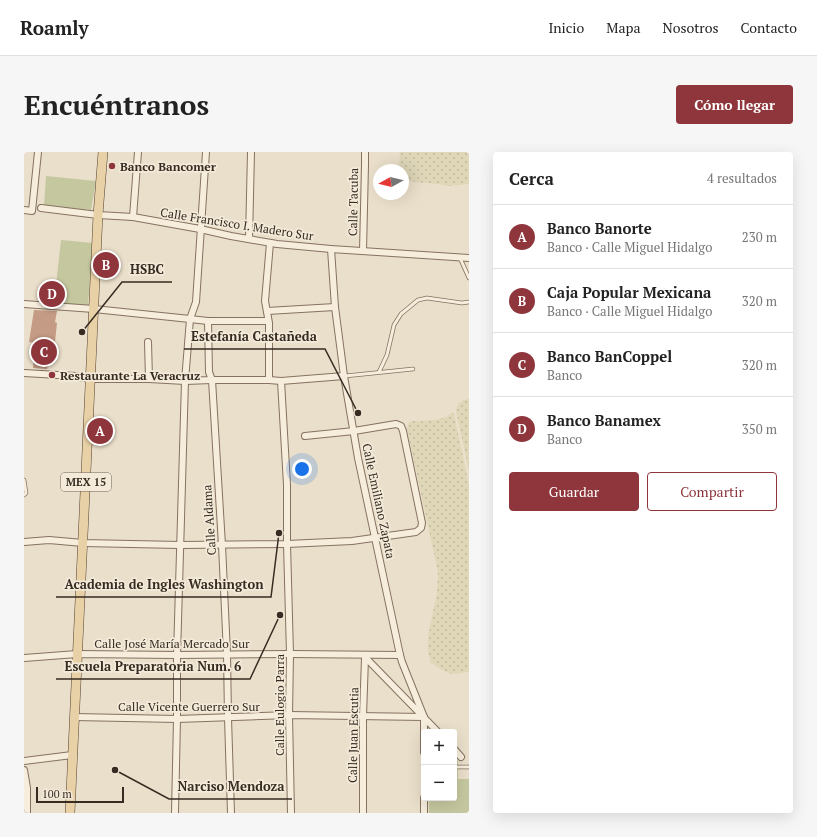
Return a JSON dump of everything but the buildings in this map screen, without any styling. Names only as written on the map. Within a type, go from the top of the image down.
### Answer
[{"type":"main road","name":"MEX 15","points":[[70,813],[98,216],[103,152]]},
{"type":"street","points":[[24,210],[32,210],[38,152]]},
{"type":"street","points":[[133,217],[138,152]]},
{"type":"street","points":[[175,813],[177,655],[185,381],[190,319],[196,302],[206,152]]},
{"type":"street","points":[[249,239],[251,152]]},
{"type":"street","name":"Calle Tacuba","points":[[363,252],[365,152]]},
{"type":"street","name":"Calle Francisco I. Madero Sur","points":[[40,208],[98,216],[133,217],[270,243],[331,250],[469,258]]},
{"type":"street","points":[[269,380],[268,321],[265,301],[270,243]]},
{"type":"street","name":"Calle Emiliano Zapata","points":[[331,250],[335,307],[344,376],[354,431],[400,654],[424,717],[424,729]]},
{"type":"street","points":[[24,304],[94,309],[208,322],[268,321]]},
{"type":"street","points":[[267,311],[335,307]]},
{"type":"street","name":"Calle Aldama","points":[[208,322],[209,372],[212,380],[222,545],[227,654],[231,813]]},
{"type":"street","points":[[148,342],[149,379]]},
{"type":"street","points":[[24,373],[75,376],[90,379],[149,379],[185,381],[281,381],[344,376]]},
{"type":"street","name":"Calle Eulogio Parra","points":[[281,381],[286,485],[290,654],[291,813]]},
{"type":"street","points":[[24,542],[49,540],[83,543],[180,545],[287,544],[375,538],[416,532],[421,528],[422,522],[401,426],[396,424],[354,431],[305,436]]},
{"type":"street","name":"Calle José María Mercado Sur","points":[[24,658],[77,654],[290,654],[364,656],[400,654]]},
{"type":"street","points":[[364,656],[435,729]]},
{"type":"street","name":"Calle Juan Escutia","points":[[363,813],[364,656]]},
{"type":"street","name":"Calle Vicente Guerrero Sur","points":[[74,717],[177,719],[290,715],[424,717]]},
{"type":"street","points":[[457,753],[461,757]]},
{"type":"street","points":[[24,761],[72,755]]},
{"type":"street","points":[[24,770],[27,788],[27,813]]},
{"type":"street","points":[[424,801],[424,813]]},
{"type":"lane","points":[[460,258],[469,278]]},
{"type":"lane","points":[[379,372],[387,355],[394,325],[401,314],[418,300],[427,298],[462,303],[469,302]]},
{"type":"lane","points":[[344,376],[413,369]]},
{"type":"lane","points":[[24,480],[26,493],[24,495]]},
{"type":"lane","points":[[457,767],[469,767]]},
{"type":"shaded area","points":[[400,152],[469,152],[469,184],[448,186],[409,181],[409,164],[399,164]]},
{"type":"shaded area","points":[[469,399],[469,471],[456,411],[458,404]]},
{"type":"shaded area","points":[[452,412],[454,414],[469,485],[469,672],[451,674],[431,663],[428,651],[428,636],[437,593],[438,572],[407,429],[409,422],[434,420],[447,417]]},
{"type":"green space","points":[[46,176],[96,181],[91,210],[44,206]]},
{"type":"green space","points":[[61,240],[93,243],[88,305],[54,303]]},
{"type":"green space","points":[[457,760],[458,779],[469,779],[469,813],[429,813],[429,801],[457,801]]},
{"type":"place","name":"Banco Bancomer","points":[[112,166]]},
{"type":"place","name":"Caja Popular Mexicana","points":[[106,265]]},
{"type":"place","name":"Banco Banamex","points":[[52,294]]},
{"type":"place","name":"HSBC","points":[[82,332]]},
{"type":"place","name":"Banco BanCoppel","points":[[44,352]]},
{"type":"place","name":"Restaurante La Veracruz","points":[[52,375]]},
{"type":"place","name":"Estefanía Castañeda","points":[[358,413]]},
{"type":"place","name":"Banco Banorte","points":[[100,431]]},
{"type":"place","name":"Academia de Ingles Washington","points":[[279,533]]},
{"type":"place","name":"Escuela Preparatoria Num. 6","points":[[280,615]]},
{"type":"place","name":"Narciso Mendoza","points":[[115,770]]}]
